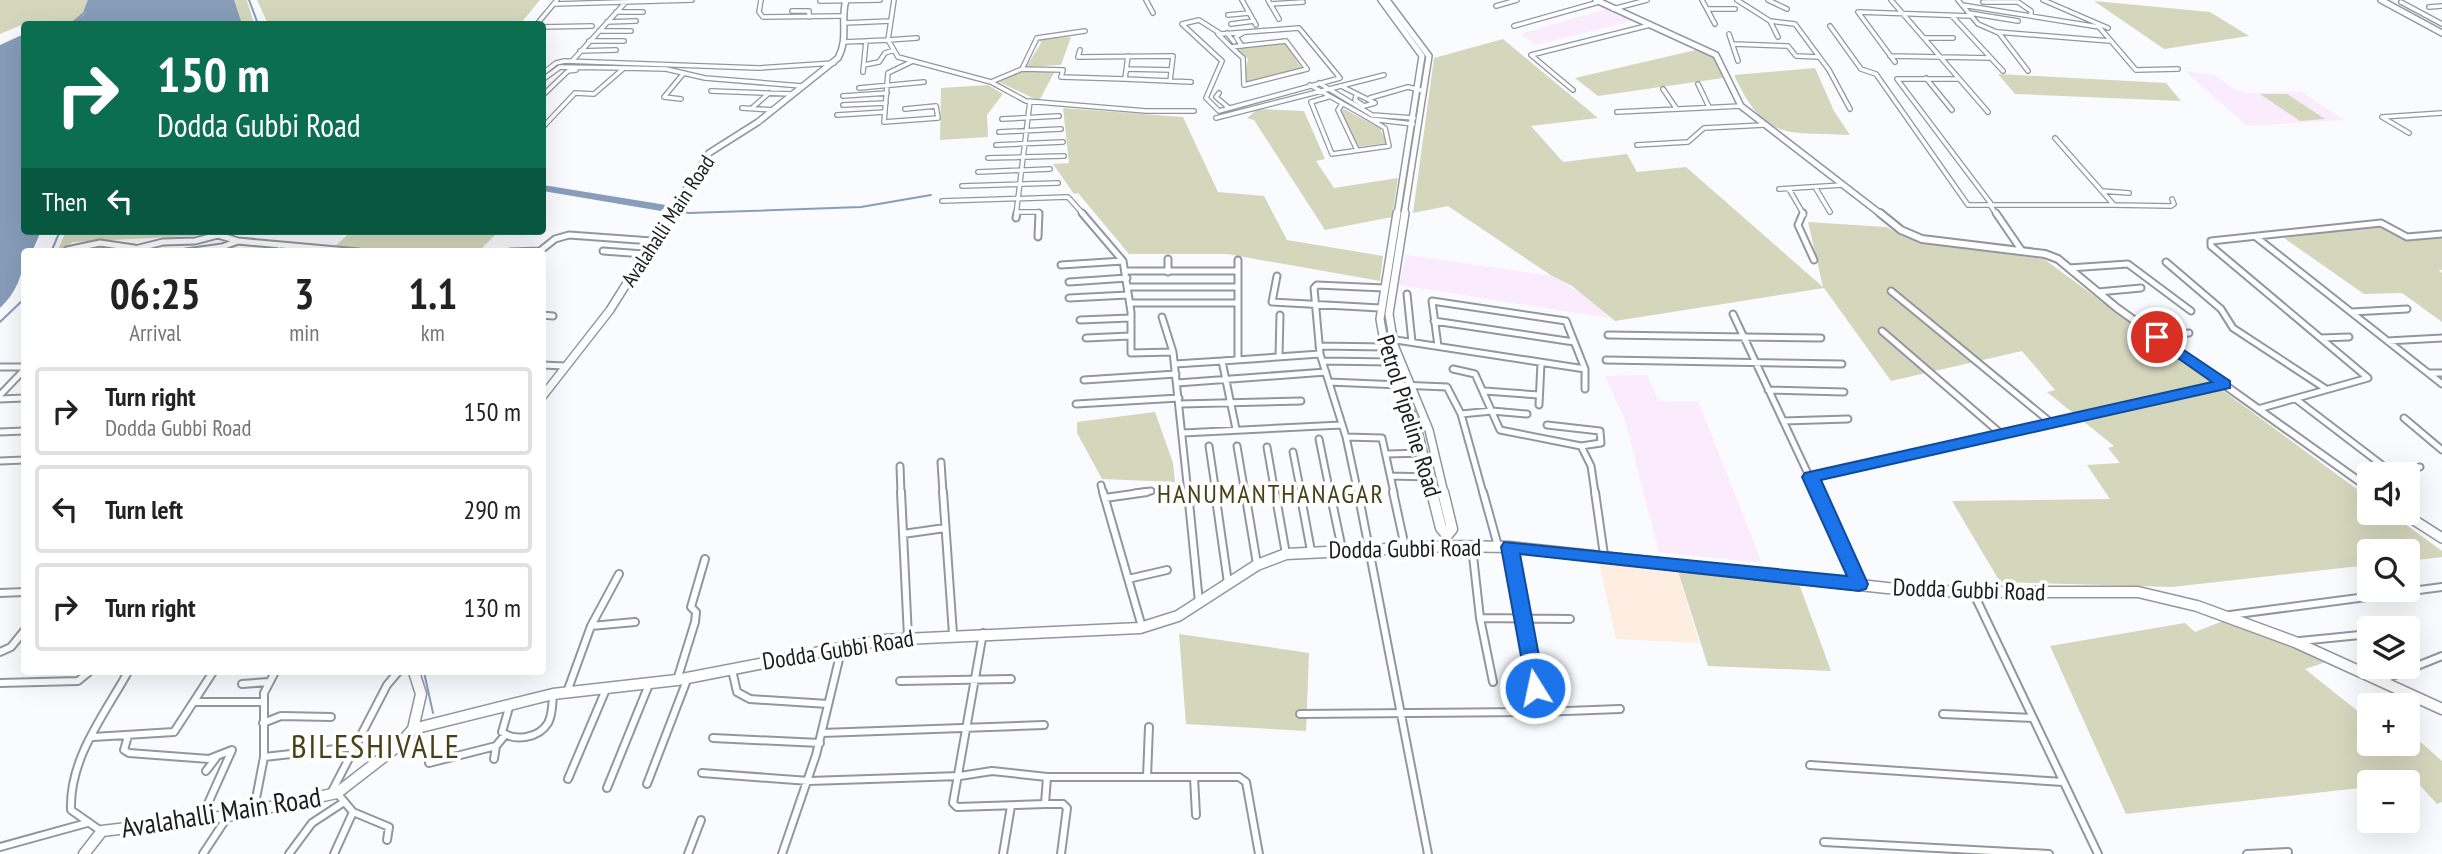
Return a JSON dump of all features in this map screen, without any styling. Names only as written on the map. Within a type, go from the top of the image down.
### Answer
[{"type":"main road","points":[[841,16],[846,0]]},
{"type":"main road","name":"Petrol Pipeline Road","points":[[1381,0],[1421,53],[1416,121],[1389,314],[1393,339],[1429,430],[1452,528],[1447,535],[1441,528],[1424,453],[1383,338],[1380,308],[1404,197]]},
{"type":"main road","name":"Petrol Pipeline Road","points":[[1387,0],[1428,53],[1418,90]]},
{"type":"main road","points":[[2381,0],[2442,33]]},
{"type":"main road","name":"Avalahalli Main Road","points":[[546,392],[610,310],[709,153],[774,110],[834,62],[844,43],[844,23],[841,16]]},
{"type":"main road","name":"Dodda Gubbi Road","points":[[413,729],[553,694],[677,680],[842,647],[908,637],[1142,627],[1178,616],[1257,565],[1286,554],[1342,549],[1449,546],[1510,547],[1604,555],[1859,584],[1973,592],[2138,592],[2197,606],[2295,642],[2439,705]]},
{"type":"main road","points":[[413,729],[421,694],[415,675]]},
{"type":"main road","name":"Avalahalli Main Road","points":[[83,854],[102,831],[228,816],[254,809],[337,796],[399,745],[413,729]]},
{"type":"street","points":[[540,21],[557,0]]},
{"type":"street","points":[[554,4],[692,0]]},
{"type":"street","points":[[761,0],[759,12],[763,17],[841,16]]},
{"type":"street","points":[[820,1],[880,0]]},
{"type":"street","points":[[894,0],[888,40],[898,57],[991,82],[1017,98],[1030,101],[1146,111],[1194,111]]},
{"type":"street","points":[[1146,0],[1153,13]]},
{"type":"street","points":[[1231,24],[1255,23],[1242,0]]},
{"type":"street","points":[[1496,6],[1517,0]]},
{"type":"street","points":[[1613,9],[1647,0]]},
{"type":"street","points":[[1702,0],[1715,24]]},
{"type":"street","points":[[1737,0],[1770,21],[1795,24],[1819,57],[1850,109]]},
{"type":"street","points":[[1768,0],[1787,9]]},
{"type":"street","points":[[1891,0],[1988,112]]},
{"type":"street","points":[[1958,0],[1981,26],[1997,32],[2110,41]]},
{"type":"street","points":[[2043,0],[2108,29]]},
{"type":"street","points":[[1514,26],[1597,1],[1716,55],[1741,106],[1900,230],[1922,239],[2045,254],[2069,268],[2157,337],[2357,479]]},
{"type":"street","points":[[2388,4],[2400,1],[2442,26]]},
{"type":"street","points":[[1279,19],[1269,2],[1303,2]]},
{"type":"street","points":[[1983,2],[2018,2],[2031,11],[2031,16]]},
{"type":"street","points":[[572,61],[625,3]]},
{"type":"street","points":[[1962,5],[2099,27],[2136,70],[2178,69]]},
{"type":"street","points":[[2429,7],[2442,6]]},
{"type":"street","points":[[1707,9],[1735,9]]},
{"type":"street","points":[[792,11],[809,11],[809,17]]},
{"type":"street","points":[[616,12],[643,12]]},
{"type":"street","points":[[1895,62],[1858,12],[1970,15],[2018,21]]},
{"type":"street","points":[[1228,15],[1250,13]]},
{"type":"street","points":[[1952,16],[2003,71]]},
{"type":"street","points":[[1217,34],[1227,33],[1299,27],[1340,78],[1219,111],[1206,98],[1222,61],[1182,23],[1201,20],[1217,34],[1233,45],[1286,40],[1307,69],[1244,85],[1243,58],[1233,45],[1227,33]]},
{"type":"street","points":[[844,23],[891,21]]},
{"type":"street","points":[[1770,21],[1778,37]]},
{"type":"street","points":[[607,22],[636,22]]},
{"type":"street","points":[[1573,90],[1531,55],[1650,25]]},
{"type":"street","points":[[546,27],[592,26]]},
{"type":"street","points":[[1830,26],[1861,69],[1876,74],[1968,205],[2171,206],[2174,204],[2172,199]]},
{"type":"street","points":[[2432,28],[2442,26]]},
{"type":"street","points":[[598,31],[631,31]]},
{"type":"street","points":[[1022,69],[1037,38],[1085,31]]},
{"type":"street","points":[[1242,46],[1236,36],[1253,31]]},
{"type":"street","points":[[1997,32],[2028,71]]},
{"type":"street","points":[[1730,34],[1738,61]]},
{"type":"street","points":[[844,43],[916,38]]},
{"type":"street","points":[[1924,38],[1953,38]]},
{"type":"street","points":[[589,41],[624,41]]},
{"type":"street","points":[[863,72],[866,41]]},
{"type":"street","points":[[1733,44],[1788,46],[1796,55],[1819,57]]},
{"type":"street","points":[[580,51],[616,50]]},
{"type":"street","points":[[864,65],[879,62],[885,53],[894,50]]},
{"type":"street","points":[[1075,67],[1080,50]]},
{"type":"street","points":[[1147,80],[1151,56]]},
{"type":"street","points":[[1078,57],[1173,56],[1170,81]]},
{"type":"street","points":[[1890,56],[1991,58]]},
{"type":"street","points":[[1102,66],[1103,57]]},
{"type":"street","points":[[1125,79],[1128,57]]},
{"type":"street","points":[[546,71],[555,63],[572,61],[759,68],[834,62]]},
{"type":"street","points":[[905,108],[936,106],[938,118],[884,122],[888,73],[913,61]]},
{"type":"street","points":[[546,77],[560,67],[622,70]]},
{"type":"street","points":[[546,92],[570,70],[666,69],[682,74],[802,86]]},
{"type":"street","points":[[991,82],[1022,69],[1063,70],[1061,77],[1191,82]]},
{"type":"street","points":[[1127,69],[1171,70]]},
{"type":"street","points":[[546,124],[575,93],[594,94],[622,70]]},
{"type":"street","points":[[681,99],[664,97],[682,74]]},
{"type":"street","points":[[1216,118],[1384,75]]},
{"type":"street","points":[[1926,78],[1952,110]]},
{"type":"street","points":[[1958,79],[1898,79],[2022,251]]},
{"type":"street","points":[[859,88],[924,82]]},
{"type":"street","points":[[1319,83],[1373,115],[1416,121]]},
{"type":"street","points":[[1698,84],[1709,107]]},
{"type":"street","points":[[1310,85],[1385,128],[1389,146],[1332,154],[1311,102],[1328,97]]},
{"type":"street","points":[[1343,87],[1356,96],[1370,98],[1401,89],[1418,90]]},
{"type":"street","points":[[1663,89],[1675,108]]},
{"type":"street","points":[[711,91],[792,94]]},
{"type":"street","points":[[752,108],[769,93]]},
{"type":"street","points":[[843,96],[887,93]]},
{"type":"street","points":[[1219,93],[1216,97],[1229,108]]},
{"type":"street","points":[[1356,96],[1356,101],[1373,106],[1375,102],[1370,98]]},
{"type":"street","points":[[1030,101],[1016,215],[1039,212],[1038,237]]},
{"type":"street","points":[[1348,101],[1341,104],[1338,110],[1357,150]]},
{"type":"street","points":[[843,104],[886,103]]},
{"type":"street","points":[[1617,111],[1741,106]]},
{"type":"street","points":[[742,108],[774,110]]},
{"type":"street","points":[[837,115],[885,112]]},
{"type":"street","points":[[2409,133],[2382,117],[2442,113]]},
{"type":"street","points":[[1002,119],[1059,116]]},
{"type":"street","points":[[1370,119],[1416,121]]},
{"type":"street","points":[[1637,145],[1688,142],[1704,128],[1764,125]]},
{"type":"street","points":[[999,132],[1061,129]]},
{"type":"street","points":[[2055,138],[2114,205]]},
{"type":"street","points":[[996,145],[1063,142]]},
{"type":"street","points":[[988,158],[1064,156]]},
{"type":"street","points":[[978,172],[1050,169]]},
{"type":"street","points":[[962,186],[1058,183]]},
{"type":"street","points":[[1779,190],[1842,185]]},
{"type":"street","points":[[1815,187],[1830,212]]},
{"type":"street","points":[[1789,189],[1804,216],[1798,225],[1814,260]]},
{"type":"street","points":[[2102,191],[2129,193]]},
{"type":"street","points":[[942,201],[1068,197],[1123,261],[1130,303],[1131,353],[1173,352]]},
{"type":"street","points":[[2258,409],[2368,378],[2209,243],[2381,223],[2407,237],[2442,234]]},
{"type":"street","points":[[74,248],[87,244],[124,244],[134,248],[218,235],[238,241],[315,248]]},
{"type":"street","points":[[544,248],[555,239],[569,235],[652,242]]},
{"type":"street","points":[[2256,237],[2442,384]]},
{"type":"street","points":[[215,248],[238,241]]},
{"type":"street","points":[[603,251],[644,254]]},
{"type":"street","points":[[1168,259],[1168,272]]},
{"type":"street","points":[[1238,260],[1238,360]]},
{"type":"street","points":[[1061,265],[1123,261]]},
{"type":"street","points":[[2165,262],[2221,309],[2233,328],[2326,390]]},
{"type":"street","points":[[2069,268],[2128,264],[2191,311]]},
{"type":"street","points":[[1069,282],[1168,272],[1238,271]]},
{"type":"street","points":[[1277,276],[1272,302],[1380,308]]},
{"type":"street","points":[[1384,288],[1317,285],[1314,288],[1315,304],[1320,354],[1346,437],[1370,548],[1428,854]]},
{"type":"street","points":[[1127,287],[1238,287]]},
{"type":"street","points":[[2098,292],[2141,288]]},
{"type":"street","points":[[1891,291],[2049,421]]},
{"type":"street","points":[[1407,294],[1412,342]]},
{"type":"street","points":[[1069,298],[1128,295]]},
{"type":"street","points":[[1438,346],[1432,301],[1566,321],[1585,369],[1585,389]]},
{"type":"street","points":[[1130,303],[1238,303]]},
{"type":"street","points":[[2351,312],[2407,309]]},
{"type":"street","points":[[1733,314],[1859,584]]},
{"type":"street","points":[[546,315],[553,316]]},
{"type":"street","points":[[1279,356],[1280,315]]},
{"type":"street","points":[[1162,317],[1175,364],[1199,602]]},
{"type":"street","points":[[1080,320],[1130,318]]},
{"type":"street","points":[[1434,321],[1574,342]]},
{"type":"street","points":[[1882,331],[1999,433]]},
{"type":"street","points":[[2157,337],[2189,332]]},
{"type":"street","points":[[1608,335],[1821,338]]},
{"type":"street","points":[[1086,338],[1130,336]]},
{"type":"street","points":[[2321,338],[2349,337]]},
{"type":"street","points":[[1383,338],[1585,369]]},
{"type":"street","points":[[2387,341],[2442,338]]},
{"type":"street","points":[[1319,346],[1385,347]]},
{"type":"street","points":[[1175,364],[1320,354]]},
{"type":"street","points":[[1606,360],[1842,364]]},
{"type":"street","points":[[1223,361],[1236,429]]},
{"type":"street","points":[[1323,361],[1391,362]]},
{"type":"street","points":[[1539,405],[1541,363]]},
{"type":"street","points":[[546,365],[565,366]]},
{"type":"street","points":[[0,367],[21,369]]},
{"type":"street","points":[[1453,369],[1472,372],[1485,391],[1502,431],[1581,446],[1601,443],[1600,431],[1547,425]]},
{"type":"street","points":[[0,397],[21,372]]},
{"type":"street","points":[[1177,383],[1326,372]]},
{"type":"street","points":[[2428,373],[2442,373]]},
{"type":"street","points":[[1084,380],[1176,374]]},
{"type":"street","points":[[1329,382],[1444,384],[1461,414],[1499,547]]},
{"type":"street","points":[[1811,477],[2049,421],[2224,384]]},
{"type":"street","points":[[1768,390],[1844,392]]},
{"type":"street","points":[[1485,391],[1539,395]]},
{"type":"street","points":[[0,397],[21,398]]},
{"type":"street","points":[[2297,400],[2378,462]]},
{"type":"street","points":[[1076,404],[1301,401]]},
{"type":"street","points":[[1461,414],[1492,411],[1527,414]]},
{"type":"street","points":[[2404,418],[2442,450]]},
{"type":"street","points":[[1783,421],[1849,419]]},
{"type":"street","points":[[1183,433],[1341,425]]},
{"type":"street","points":[[0,432],[21,431]]},
{"type":"street","points":[[1346,437],[1382,438],[1405,547]]},
{"type":"street","points":[[1318,439],[1342,549]]},
{"type":"street","points":[[1209,446],[1228,583]]},
{"type":"street","points":[[1237,446],[1257,565]]},
{"type":"street","points":[[1581,446],[1591,466],[1604,555]]},
{"type":"street","points":[[1266,447],[1286,554]]},
{"type":"street","points":[[1293,452],[1311,551]]},
{"type":"street","points":[[1387,454],[1424,453]]},
{"type":"street","points":[[0,461],[21,460]]},
{"type":"street","points":[[941,462],[953,634]]},
{"type":"street","points":[[900,466],[908,637]]},
{"type":"street","points":[[1391,476],[1439,470]]},
{"type":"street","points":[[1101,485],[1142,627]]},
{"type":"street","points":[[1105,498],[1151,491]]},
{"type":"street","points":[[2420,525],[2440,539]]},
{"type":"street","points":[[903,534],[945,528]]},
{"type":"street","points":[[1447,535],[1449,546]]},
{"type":"street","points":[[1472,547],[1480,618],[1493,682]]},
{"type":"street","points":[[1510,547],[1539,712]]},
{"type":"street","points":[[677,680],[695,622],[696,612],[691,607],[705,559]]},
{"type":"street","points":[[1128,579],[1167,570]]},
{"type":"street","points":[[567,692],[591,626],[619,574]]},
{"type":"street","points":[[2223,616],[2442,587]]},
{"type":"street","points":[[0,593],[21,592]]},
{"type":"street","points":[[1973,592],[2098,854]]},
{"type":"street","points":[[1480,618],[1570,619]]},
{"type":"street","points":[[591,626],[635,622]]},
{"type":"street","points":[[983,633],[954,806],[1066,805],[1061,854]]},
{"type":"street","points":[[0,652],[11,647],[21,635]]},
{"type":"street","points":[[2295,642],[2357,635]]},
{"type":"street","points":[[782,854],[809,781],[842,647]]},
{"type":"street","points":[[2382,680],[2442,656]]},
{"type":"street","points":[[732,668],[737,692],[750,699],[828,704]]},
{"type":"street","points":[[0,683],[78,681],[85,675]]},
{"type":"street","points":[[102,831],[71,810],[68,798],[78,764],[126,675]]},
{"type":"street","points":[[93,737],[174,732],[211,675]]},
{"type":"street","points":[[254,809],[264,757],[264,702],[274,675]]},
{"type":"street","points":[[289,854],[295,842],[302,840],[312,823],[337,796],[354,747],[387,685],[395,675]]},
{"type":"street","points":[[648,783],[688,677]]},
{"type":"street","points":[[900,681],[1011,679]]},
{"type":"street","points":[[242,684],[270,682]]},
{"type":"street","points":[[607,788],[650,682]]},
{"type":"street","points":[[568,779],[607,687]]},
{"type":"street","points":[[510,704],[502,732],[511,738],[542,731],[551,719],[553,694]]},
{"type":"street","points":[[194,702],[264,702]]},
{"type":"street","points":[[1300,715],[1620,709]]},
{"type":"street","points":[[1943,714],[2033,718]]},
{"type":"street","points":[[263,723],[281,716],[331,717]]},
{"type":"street","points":[[822,733],[1044,725]]},
{"type":"street","points":[[1147,777],[1149,727]]},
{"type":"street","points":[[494,759],[496,746],[505,735]]},
{"type":"street","points":[[128,736],[124,750],[129,752],[216,758],[232,751],[201,819]]},
{"type":"street","points":[[713,738],[820,743]]},
{"type":"street","points":[[429,763],[466,756],[496,746]]},
{"type":"street","points":[[264,757],[354,747]]},
{"type":"street","points":[[206,771],[216,758]]},
{"type":"street","points":[[1810,765],[2063,782]]},
{"type":"street","points":[[702,774],[809,781],[960,776],[975,770],[1007,770],[1018,775],[1047,777],[1245,779],[1259,854]]},
{"type":"street","points":[[1045,804],[1047,777]]},
{"type":"street","points":[[1195,777],[1196,815]]},
{"type":"street","points":[[337,796],[353,813],[389,827],[387,841]]},
{"type":"street","points":[[1003,854],[1011,806]]},
{"type":"street","points":[[334,854],[353,813]]},
{"type":"street","points":[[203,854],[228,816]]},
{"type":"street","points":[[688,854],[701,820]]},
{"type":"street","points":[[0,847],[88,823]]},
{"type":"street","points":[[1824,842],[2049,854]]},
{"type":"street","points":[[2247,854],[2288,852]]},
{"type":"shaded area","points":[[1606,9],[1633,21],[1535,45],[1521,34]]},
{"type":"shaded area","points":[[2185,71],[2214,75],[2234,89],[2248,93],[2301,92],[2344,120],[2247,126]]},
{"type":"shaded area","points":[[1406,255],[1552,276],[1594,301],[1609,318],[1399,285]]},
{"type":"shaded area","points":[[1647,375],[1658,401],[1698,401],[1762,563],[1659,552],[1625,420],[1605,376]]},
{"type":"shaded area","points":[[1598,558],[1676,565],[1699,643],[1616,639]]},
{"type":"green space","points":[[0,0],[247,0],[253,21],[21,21],[21,25],[0,34]]},
{"type":"green space","points":[[257,0],[540,0],[522,21],[267,21]]},
{"type":"green space","points":[[2094,1],[2210,12],[2249,36],[2164,49]]},
{"type":"green space","points":[[1071,37],[1061,65],[1026,67],[1041,43],[1040,39]]},
{"type":"green space","points":[[1503,39],[1598,118],[1531,126],[1563,162],[1627,154],[1637,172],[1686,167],[1823,287],[1808,222],[1886,227],[1917,242],[2044,259],[2357,489],[2357,525],[2406,525],[2442,551],[2442,557],[2420,560],[2420,539],[2357,539],[2357,566],[2172,587],[2000,582],[1952,501],[2110,499],[2087,465],[2120,463],[2108,448],[2114,446],[2047,392],[2055,390],[2022,351],[1891,381],[1824,288],[1615,321],[1572,286],[1552,276],[1448,206],[1413,213],[1434,58]]},
{"type":"green space","points":[[1285,43],[1305,73],[1242,86],[1248,59],[1236,48]]},
{"type":"green space","points":[[1700,49],[1715,57],[1723,78],[1598,96],[1575,78]]},
{"type":"green space","points":[[1815,68],[1834,111],[1850,135],[1808,134],[1779,129],[1756,112],[1734,75]]},
{"type":"green space","points":[[1024,70],[1055,71],[1039,101],[999,82]]},
{"type":"green space","points":[[1998,74],[2166,83],[2181,101],[2015,94]]},
{"type":"green space","points":[[988,85],[1003,94],[987,115],[988,137],[940,140],[941,88]]},
{"type":"green space","points":[[2260,94],[2287,94],[2325,119],[2300,121]]},
{"type":"green space","points":[[1063,108],[1183,117],[1218,192],[1264,196],[1287,240],[1383,256],[1380,281],[1227,254],[1129,254],[1078,193],[1074,194],[1053,164],[1069,163]]},
{"type":"green space","points":[[1258,109],[1304,111],[1325,159],[1316,161],[1334,188],[1398,178],[1392,217],[1325,230],[1254,120],[1247,118]]},
{"type":"green space","points":[[1344,109],[1380,128],[1387,143],[1357,147],[1340,110]]},
{"type":"green space","points":[[2383,225],[2410,241],[2442,237],[2442,270],[2439,270],[2442,273],[2442,322],[2402,293],[2364,294],[2284,238]]},
{"type":"green space","points":[[64,235],[209,235],[73,242],[59,248]]},
{"type":"green space","points":[[348,235],[495,235],[482,248],[333,248]]},
{"type":"green space","points":[[1155,412],[1173,463],[1175,482],[1102,479],[1077,433],[1077,422]]},
{"type":"green space","points":[[1676,565],[1798,581],[1831,671],[1708,666]]},
{"type":"green space","points":[[2223,621],[2329,661],[2305,669],[2357,710],[2357,756],[2420,756],[2420,742],[2442,761],[2442,802],[2437,804],[2420,785],[2420,770],[2357,770],[2357,788],[2126,814],[2050,646],[2185,623],[2195,632]]},
{"type":"green space","points":[[1179,634],[1309,653],[1306,731],[1186,724]]},
{"type":"water","points":[[88,0],[234,0],[241,21],[76,21],[85,14]]},
{"type":"water","points":[[21,35],[21,235],[39,235],[34,248],[21,248],[18,283],[0,308],[0,45]]},
{"type":"water","points":[[546,185],[666,205],[661,211],[546,192]]},
{"type":"waterway","points":[[74,21],[84,13],[89,0]]},
{"type":"waterway","points":[[249,0],[257,21]]},
{"type":"waterway","points":[[664,208],[689,213],[861,207],[931,195]]},
{"type":"waterway","points":[[53,248],[58,235]]},
{"type":"waterway","points":[[0,322],[21,302]]},
{"type":"waterway","points":[[425,675],[433,713]]},
{"type":"district","name":"HANUMANTHANAGAR","points":[[1271,494]]},
{"type":"district","name":"BILESHIVALE","points":[[376,746]]},
{"type":"route","points":[[1535,688],[1510,547],[1859,584],[1811,477],[2049,421],[2224,384],[2157,337]]}]
